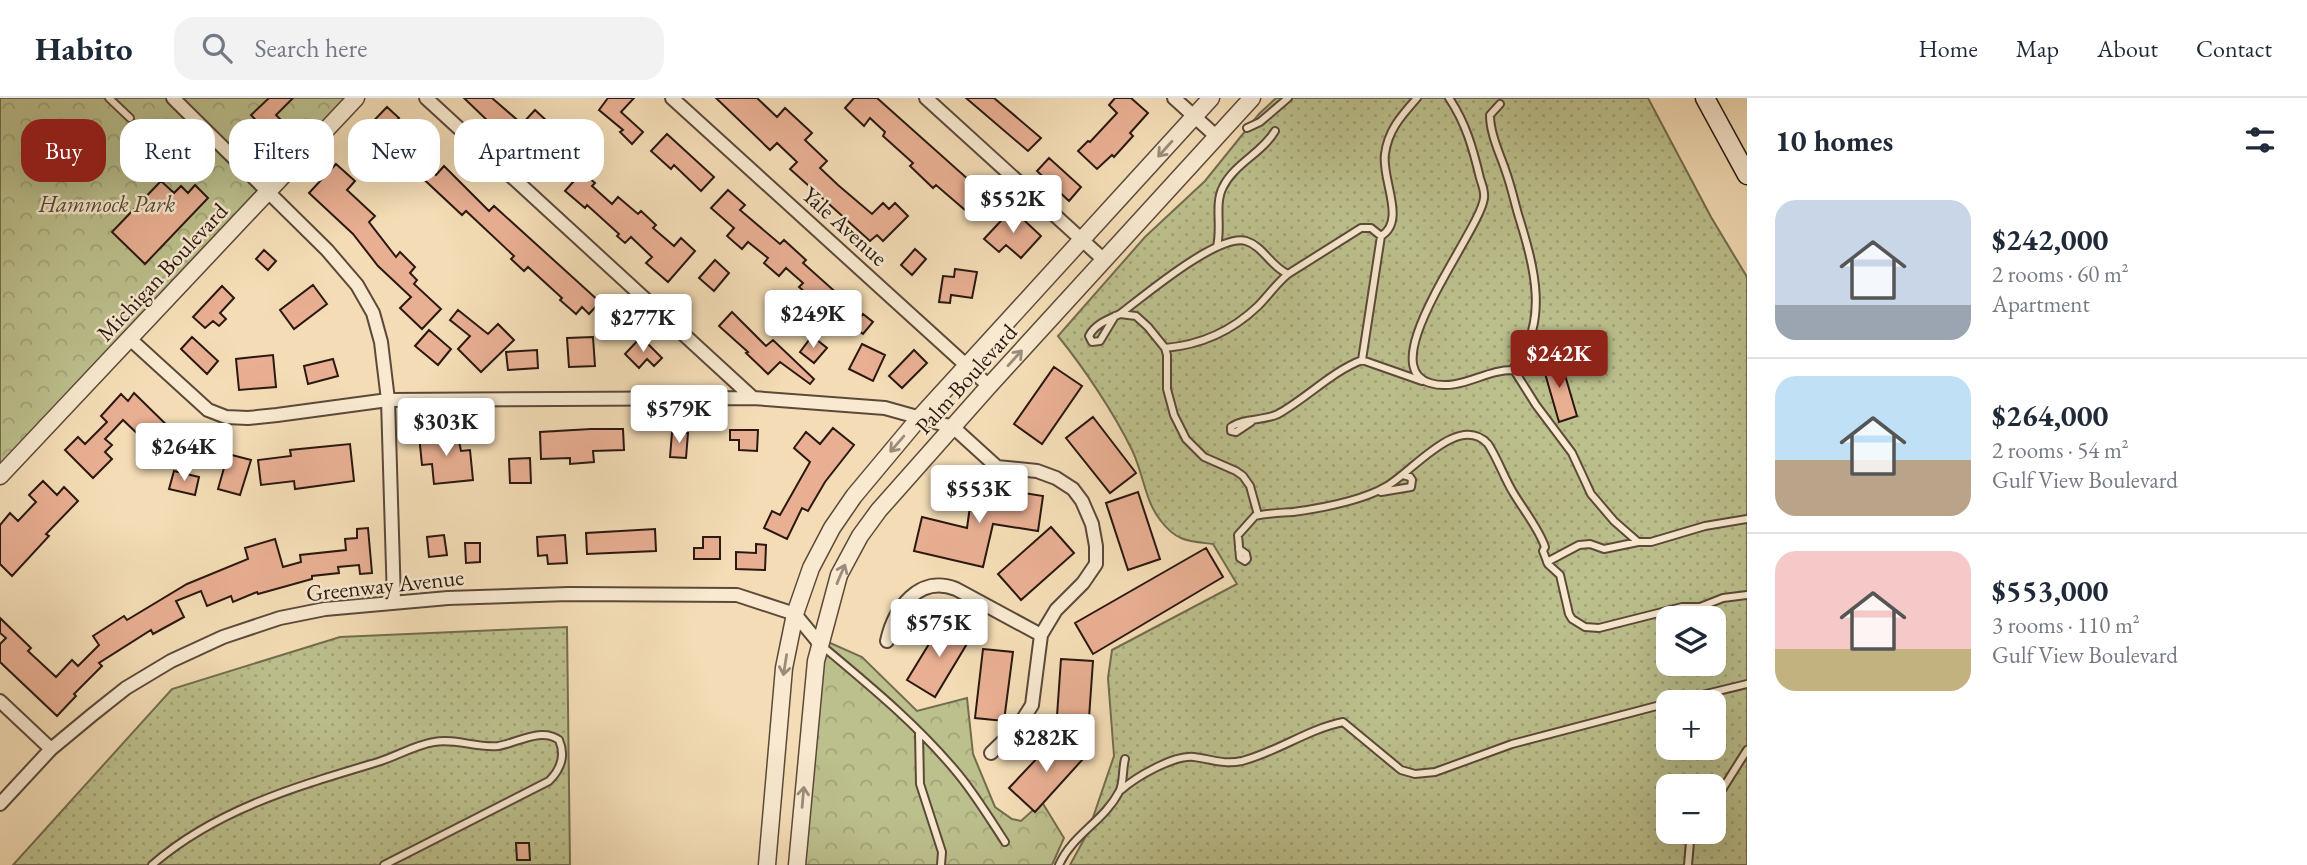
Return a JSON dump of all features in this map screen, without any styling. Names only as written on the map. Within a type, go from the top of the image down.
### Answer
[{"type":"main road","points":[[1705,98],[1747,175]]},
{"type":"street","points":[[173,98],[342,268],[357,285],[373,313],[381,342],[388,400],[394,601]]},
{"type":"street","name":"Michigan Boulevard","points":[[0,476],[356,98]]},
{"type":"street","points":[[426,98],[753,398]]},
{"type":"street","name":"Yale Avenue","points":[[672,98],[989,386]]},
{"type":"street","points":[[926,98],[1104,260]]},
{"type":"street","points":[[1174,98],[1217,137]]},
{"type":"street","name":"Palm Boulevard","points":[[767,865],[784,668],[795,614],[811,568],[832,528],[869,477],[920,418],[1211,98]]},
{"type":"street","name":"Palm Boulevard","points":[[797,865],[819,643],[839,575],[860,536],[879,510],[989,386],[1252,98]]},
{"type":"street","points":[[130,339],[208,410],[226,417],[277,415],[388,400],[753,398],[885,408],[953,427],[997,467],[1037,471],[1056,478],[1073,489],[1082,501],[1092,524],[1096,546],[1096,564],[1083,583],[1056,610],[1041,635],[1032,705],[1018,727],[991,753]]},
{"type":"street","points":[[887,641],[891,622],[903,603],[916,592],[933,585],[946,585],[956,589],[1041,635]]},
{"type":"street","name":"Greenway Avenue","points":[[0,804],[51,749],[126,688],[171,661],[223,637],[280,618],[325,609],[394,601],[569,594],[737,595],[795,614]]},
{"type":"street","points":[[795,614],[819,643]]},
{"type":"street","points":[[0,701],[51,749]]},
{"type":"lane","points":[[109,98],[130,118]]},
{"type":"lane","points":[[1247,128],[1260,122],[1288,98]]},
{"type":"lane","points":[[1251,422],[1279,413],[1362,360],[1381,236],[1391,226],[1394,212],[1384,167],[1388,137],[1396,122],[1418,98]]},
{"type":"lane","points":[[1427,382],[1418,375],[1413,361],[1413,348],[1440,284],[1480,214],[1484,200],[1467,130],[1450,98]]},
{"type":"lane","points":[[1362,360],[1443,385],[1512,370],[1520,360],[1537,308],[1537,294],[1535,271],[1527,239],[1493,133],[1490,114],[1500,104]]},
{"type":"lane","points":[[1217,246],[1223,185],[1268,142],[1275,131]]},
{"type":"lane","points":[[1165,348],[1196,343],[1231,327],[1260,304],[1288,274],[1361,228],[1371,228],[1381,236]]},
{"type":"lane","points":[[1118,315],[1105,337],[1092,342],[1089,336],[1094,329],[1217,246],[1233,240],[1246,241],[1288,274]]},
{"type":"lane","points":[[1118,315],[1136,316],[1149,327],[1165,348],[1167,389],[1174,415],[1186,439],[1204,457],[1243,476],[1250,486],[1258,515]]},
{"type":"lane","points":[[1512,370],[1572,453],[1591,494],[1614,521],[1638,542]]},
{"type":"lane","points":[[1239,549],[1237,538],[1240,531],[1258,515],[1304,510],[1376,492],[1403,475],[1433,450],[1456,436],[1470,434],[1482,438],[1490,447],[1534,523],[1538,536],[1544,542],[1543,555],[1546,562],[1560,575],[1569,614],[1579,624],[1593,628],[1747,595]]},
{"type":"lane","points":[[1376,492],[1408,489],[1412,480],[1403,475]]},
{"type":"lane","points":[[1546,562],[1579,545],[1590,544],[1604,550],[1638,542],[1651,542],[1705,526],[1747,519]]},
{"type":"lane","points":[[819,643],[919,733],[958,774],[1005,842]]},
{"type":"lane","points":[[1721,690],[1747,684]]},
{"type":"lane","points":[[1059,865],[1068,848],[1096,823],[1121,790],[1150,771],[1180,758],[1195,757],[1217,763],[1244,760],[1343,722],[1401,769],[1415,774],[1426,774],[1512,744],[1656,706]]},
{"type":"lane","points":[[919,733],[920,784],[942,852],[941,865]]},
{"type":"lane","points":[[152,865],[187,837],[233,812],[432,742],[495,746],[545,735],[559,740],[562,762],[548,780],[384,865]]},
{"type":"lane","points":[[1726,783],[1747,750]]},
{"type":"lane","points":[[1121,790],[1125,760]]},
{"type":"lane","points":[[1690,844],[1690,865]]},
{"type":"green space","name":"Hammock Park","points":[[0,98],[352,98],[332,119],[229,119],[229,182],[273,182],[0,471]]},
{"type":"green space","points":[[1276,98],[1648,98],[1711,217],[1747,277],[1747,865],[1070,865],[1088,832],[1114,756],[1108,678],[1112,650],[1237,584],[1213,544],[1178,537],[1161,521],[1151,505],[1136,459],[1125,436],[1098,391],[1058,336],[1145,237],[1205,181],[1259,114]]},
{"type":"green space","points":[[567,627],[570,865],[13,865],[172,689],[340,637]]},
{"type":"green space","points":[[828,642],[862,657],[917,711],[967,698],[973,754],[995,807],[1012,819],[1021,821],[1042,802],[1064,838],[1052,865],[805,865],[823,663]]},
{"type":"building","points":[[269,98],[293,98],[276,115],[280,119],[255,119],[251,115]]},
{"type":"building","points":[[464,98],[492,98],[516,119],[486,119]]},
{"type":"building","points":[[608,98],[634,98],[621,112],[643,132],[632,144],[620,132],[623,130],[599,110]]},
{"type":"building","points":[[716,98],[757,98],[777,117],[785,108],[812,133],[805,140],[827,161],[820,168],[838,185],[872,214],[883,203],[889,209],[895,203],[908,216],[883,241],[877,235],[870,241],[790,169],[797,162],[777,143],[770,150]]},
{"type":"building","points":[[854,98],[877,98],[988,197],[972,216],[936,185],[933,188],[910,166],[913,163],[883,136],[885,132],[870,118],[864,126],[845,108]]},
{"type":"building","points":[[966,98],[994,98],[1041,138],[1028,151]]},
{"type":"building","points":[[1115,98],[1131,98],[1148,113],[1130,133],[1133,136],[1114,157],[1112,155],[1097,169],[1078,151],[1117,113],[1109,105]]},
{"type":"building","points":[[387,107],[399,118],[398,119],[375,119]]},
{"type":"building","points":[[535,110],[545,119],[527,119]]},
{"type":"building","points":[[667,134],[714,177],[701,191],[674,165],[671,169],[651,151]]},
{"type":"building","points":[[1049,158],[1081,187],[1069,201],[1037,171]]},
{"type":"building","points":[[336,164],[348,175],[348,182],[354,182],[347,190],[375,216],[369,222],[396,257],[400,252],[415,267],[410,273],[417,280],[414,284],[441,309],[422,329],[400,308],[411,297],[378,266],[353,234],[309,193],[319,182],[334,182]]},
{"type":"building","points":[[444,166],[454,176],[454,182],[460,182],[489,211],[494,206],[600,302],[589,314],[582,307],[576,314],[528,267],[524,271],[511,259],[514,256],[466,211],[462,215],[427,182],[440,182],[440,170]]},
{"type":"building","points":[[160,182],[174,193],[181,186],[188,193],[195,185],[208,198],[145,264],[112,232]]},
{"type":"building","points":[[573,182],[594,182],[592,186],[612,204],[618,197],[638,214],[641,211],[656,225],[653,228],[674,246],[681,238],[695,251],[668,282],[646,263],[652,257],[631,237],[625,243],[617,236],[619,234],[587,205],[585,208],[565,191]]},
{"type":"building","points":[[728,190],[745,205],[740,210],[780,244],[784,240],[806,260],[803,263],[840,296],[827,311],[799,287],[803,283],[786,268],[779,276],[764,263],[768,258],[748,242],[742,249],[727,236],[734,228],[711,208]]},
{"type":"building","points":[[1012,209],[1041,236],[1021,258],[1006,245],[999,252],[984,239]]},
{"type":"building","points":[[915,249],[926,259],[912,275],[901,265]]},
{"type":"building","points":[[264,250],[276,261],[268,270],[256,259]]},
{"type":"building","points":[[715,260],[729,273],[714,291],[699,278]]},
{"type":"building","points":[[955,269],[977,272],[972,298],[951,295],[950,303],[939,302],[943,276],[954,277]]},
{"type":"building","points":[[313,285],[327,304],[294,329],[280,310]]},
{"type":"building","points":[[222,286],[234,298],[220,313],[226,319],[219,326],[213,321],[205,328],[193,317]]},
{"type":"building","points":[[458,310],[488,334],[498,324],[514,340],[481,372],[458,349],[470,336],[450,320]]},
{"type":"building","points":[[732,312],[766,346],[773,340],[814,379],[810,384],[780,362],[768,374],[719,326]]},
{"type":"building","points":[[863,314],[873,322],[863,334],[853,327]]},
{"type":"building","points":[[429,330],[451,349],[438,365],[415,346]]},
{"type":"building","points":[[812,336],[827,348],[814,363],[800,352]]},
{"type":"building","points":[[192,337],[218,361],[207,374],[181,349]]},
{"type":"building","points":[[593,337],[595,366],[569,367],[567,338]]},
{"type":"building","points":[[641,337],[662,358],[654,366],[647,359],[639,368],[625,354]]},
{"type":"building","points":[[862,344],[885,355],[873,381],[849,369]]},
{"type":"building","points":[[537,350],[538,368],[508,370],[506,352]]},
{"type":"building","points":[[914,350],[927,363],[902,388],[889,376]]},
{"type":"building","points":[[273,355],[276,387],[239,390],[236,359]]},
{"type":"building","points":[[1560,358],[1577,416],[1559,422],[1542,363]]},
{"type":"building","points":[[333,359],[338,376],[308,384],[304,366]]},
{"type":"building","points":[[1054,367],[1082,386],[1042,444],[1014,424]]},
{"type":"building","points":[[134,393],[181,439],[163,458],[123,420],[105,439],[112,445],[105,452],[112,459],[93,478],[65,450],[78,437],[85,444],[107,422],[101,416],[121,394],[128,401]]},
{"type":"building","points":[[1093,417],[1136,473],[1110,493],[1066,438]]},
{"type":"building","points":[[833,428],[854,445],[825,482],[808,511],[802,508],[787,539],[764,528],[772,511],[780,515],[810,462],[794,448],[806,432],[820,444]]},
{"type":"building","points":[[623,429],[624,450],[593,451],[594,462],[570,464],[570,458],[541,459],[540,432]]},
{"type":"building","points":[[730,430],[758,430],[757,451],[739,450],[739,440],[730,440]]},
{"type":"building","points":[[449,432],[450,442],[459,441],[461,451],[470,450],[473,480],[434,484],[432,464],[422,465],[419,435]]},
{"type":"building","points":[[672,433],[688,433],[686,458],[670,457]]},
{"type":"building","points":[[350,444],[354,481],[295,489],[294,481],[261,485],[258,460],[291,456],[290,450]]},
{"type":"building","points":[[228,454],[251,460],[240,495],[218,489]]},
{"type":"building","points":[[530,458],[531,483],[510,483],[509,459]]},
{"type":"building","points":[[174,471],[199,477],[195,495],[169,489]]},
{"type":"building","points":[[43,481],[57,495],[64,487],[78,501],[46,534],[49,536],[12,576],[0,564],[0,525],[10,513],[18,521],[36,502],[29,495]]},
{"type":"building","points":[[973,485],[1043,496],[1038,531],[993,524],[983,567],[914,551],[922,517],[967,528]]},
{"type":"building","points":[[1138,492],[1160,559],[1128,570],[1106,503]]},
{"type":"building","points":[[1051,527],[1074,553],[1021,600],[998,574]]},
{"type":"building","points":[[368,528],[372,573],[360,574],[359,565],[338,567],[339,573],[312,576],[312,579],[258,594],[257,592],[233,602],[231,596],[207,606],[201,591],[176,601],[184,617],[153,634],[151,630],[99,663],[102,666],[57,716],[0,662],[0,644],[6,638],[0,633],[0,618],[31,648],[28,651],[56,677],[72,660],[78,666],[99,645],[93,636],[124,616],[127,620],[187,584],[248,559],[245,548],[275,539],[283,567],[301,562],[300,555],[346,550],[345,539],[357,538],[357,529]]},
{"type":"building","points":[[655,529],[656,551],[587,554],[586,533]]},
{"type":"building","points":[[444,535],[447,555],[429,557],[427,537]]},
{"type":"building","points":[[565,535],[567,563],[548,564],[547,555],[538,556],[537,537]]},
{"type":"building","points":[[703,537],[720,537],[720,559],[694,559],[694,548],[703,548]]},
{"type":"building","points":[[465,543],[480,543],[480,562],[466,563]]},
{"type":"building","points":[[756,544],[766,545],[765,570],[736,569],[736,552],[756,553]]},
{"type":"building","points":[[1206,548],[1223,577],[1093,654],[1075,623]]},
{"type":"building","points":[[943,621],[971,637],[935,697],[907,680]]},
{"type":"building","points":[[983,649],[1013,652],[1004,721],[975,718]]},
{"type":"building","points":[[1061,659],[1093,661],[1088,732],[1056,730]]},
{"type":"building","points":[[1057,737],[1082,760],[1035,812],[1009,788]]},
{"type":"building","points":[[516,843],[529,843],[530,860],[517,860]]}]
